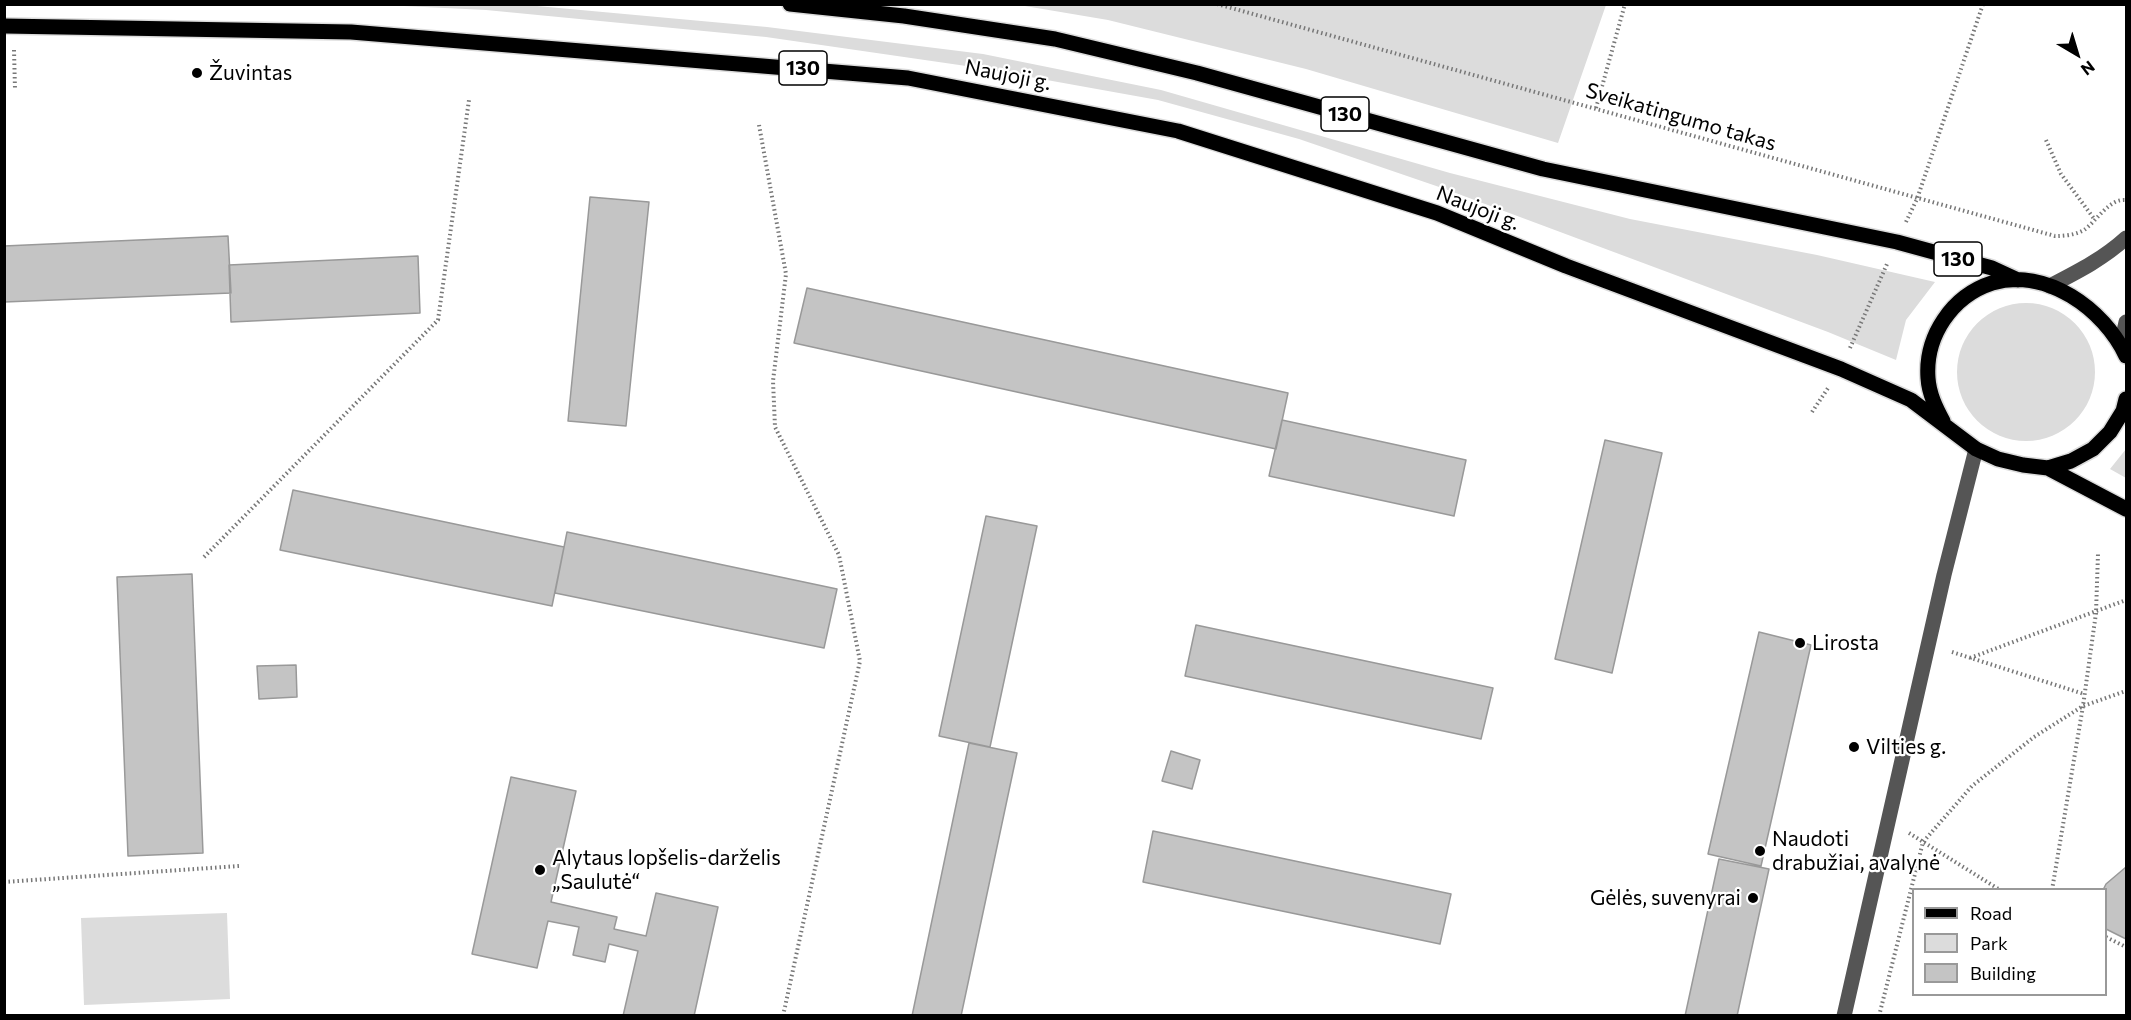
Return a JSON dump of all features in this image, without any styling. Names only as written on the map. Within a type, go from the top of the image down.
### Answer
[{"type":"main road","name":"Naujoji g.","points":[[790,4],[904,16],[1055,39],[1197,73],[1543,169],[1897,242],[1992,268],[2018,280]]},
{"type":"main road","name":"Naujoji g.","points":[[4,26],[351,32],[909,78],[1178,131],[1437,213],[1566,266],[1841,369],[1911,400],[1976,449],[1998,459],[2048,468]]},
{"type":"main road","points":[[1946,426],[1934,404],[1928,379],[1928,354],[1936,330],[1951,309],[1970,293],[1993,283],[2018,280],[2050,286],[2071,296],[2091,309],[2108,326],[2124,351]]},
{"type":"main road","points":[[2048,468],[2071,461],[2092,449],[2110,432],[2123,411],[2127,399]]},
{"type":"main road","points":[[2048,468],[2127,509]]},
{"type":"street","points":[[2050,286],[2084,269],[2127,238]]},
{"type":"street","points":[[2124,351],[2127,322]]},
{"type":"street","points":[[1844,1016],[1928,645],[1976,449]]},
{"type":"path","name":"Sveikatingumo takas","points":[[1217,4],[2055,236],[2068,236],[2083,231],[2112,204],[2123,199],[2127,200]]},
{"type":"path","points":[[1596,108],[1625,4]]},
{"type":"path","points":[[1812,412],[1841,369],[1917,199],[1983,4]]},
{"type":"path","points":[[204,557],[438,320],[469,100]]},
{"type":"path","points":[[759,125],[786,274],[773,381],[774,428],[839,555],[860,661],[783,1016]]},
{"type":"path","points":[[2046,140],[2061,174],[2095,220]]},
{"type":"path","points":[[2052,888],[2096,613],[2098,554]]},
{"type":"path","points":[[1970,658],[2127,600]]},
{"type":"path","points":[[1928,645],[2084,694]]},
{"type":"path","points":[[1879,1016],[1923,842],[1972,786],[2034,737],[2083,706],[2127,691]]},
{"type":"path","points":[[1888,820],[1997,888]]},
{"type":"path","points":[[4,882],[238,866]]},
{"type":"path","points":[[2107,937],[2127,947]]},
{"type":"green space","points":[[383,5],[526,5],[767,27],[983,54],[1161,90],[1450,173],[1630,219],[1817,255],[1935,282],[1906,320],[1896,360],[1828,332],[1445,189],[1299,139],[1158,100],[980,68],[766,37],[486,10]]},
{"type":"green space","points":[[1019,5],[1606,5],[1558,143],[1306,69],[1108,20]]},
{"type":"green space","points":[[2026,303],[2052,309],[2075,323],[2089,346],[2095,372],[2089,398],[2075,421],[2052,435],[2026,441],[2000,435],[1977,421],[1963,398],[1957,372],[1963,346],[1977,323],[2000,309]]},
{"type":"green space","points":[[2126,449],[2126,478],[2110,469]]},
{"type":"green space","points":[[227,913],[230,999],[84,1005],[81,918]]},
{"type":"building","points":[[590,197],[649,202],[626,426],[568,421]]},
{"type":"building","points":[[228,236],[231,293],[4,302],[4,246]]},
{"type":"building","points":[[418,256],[420,313],[231,322],[229,265]]},
{"type":"building","points":[[807,288],[1288,393],[1276,449],[794,343]]},
{"type":"building","points":[[1282,420],[1466,460],[1454,516],[1269,476]]},
{"type":"building","points":[[1605,440],[1662,453],[1612,673],[1555,659]]},
{"type":"building","points":[[293,490],[564,547],[552,606],[280,550]]},
{"type":"building","points":[[986,516],[1037,526],[990,747],[939,736]]},
{"type":"building","points":[[567,532],[837,589],[824,648],[555,593]]},
{"type":"building","points":[[192,574],[203,853],[128,856],[117,577]]},
{"type":"building","points":[[1196,625],[1493,688],[1481,739],[1185,676]]},
{"type":"building","points":[[1759,632],[1811,645],[1761,866],[1708,854]]},
{"type":"building","points":[[296,665],[297,697],[259,699],[257,666]]},
{"type":"building","points":[[969,743],[1017,753],[961,1016],[912,1016]]},
{"type":"building","points":[[1171,751],[1200,760],[1192,789],[1162,781]]},
{"type":"building","points":[[511,777],[576,791],[551,902],[617,917],[614,929],[646,936],[656,893],[718,907],[694,1016],[623,1016],[638,951],[609,944],[605,962],[573,955],[579,927],[548,921],[537,968],[472,954]]},
{"type":"building","points":[[1153,831],[1451,894],[1440,944],[1143,882]]},
{"type":"building","points":[[1719,859],[1769,869],[1737,1016],[1685,1016]]},
{"type":"building","points":[[2126,867],[2126,939],[2107,930],[2107,888],[2104,888]]},
{"type":"place","name":"Žuvintas","points":[[197,73]]},
{"type":"place","name":"Lirosta","points":[[1800,643]]},
{"type":"place","name":"Vilties g.","points":[[1854,747]]},
{"type":"place","name":"Naudoti drabužiai, avalynė","points":[[1760,851]]},
{"type":"place","name":"Alytaus lopšelis-darželis „Saulutė“","points":[[540,870]]},
{"type":"place","name":"Gėlės, suvenyrai","points":[[1753,898]]}]
